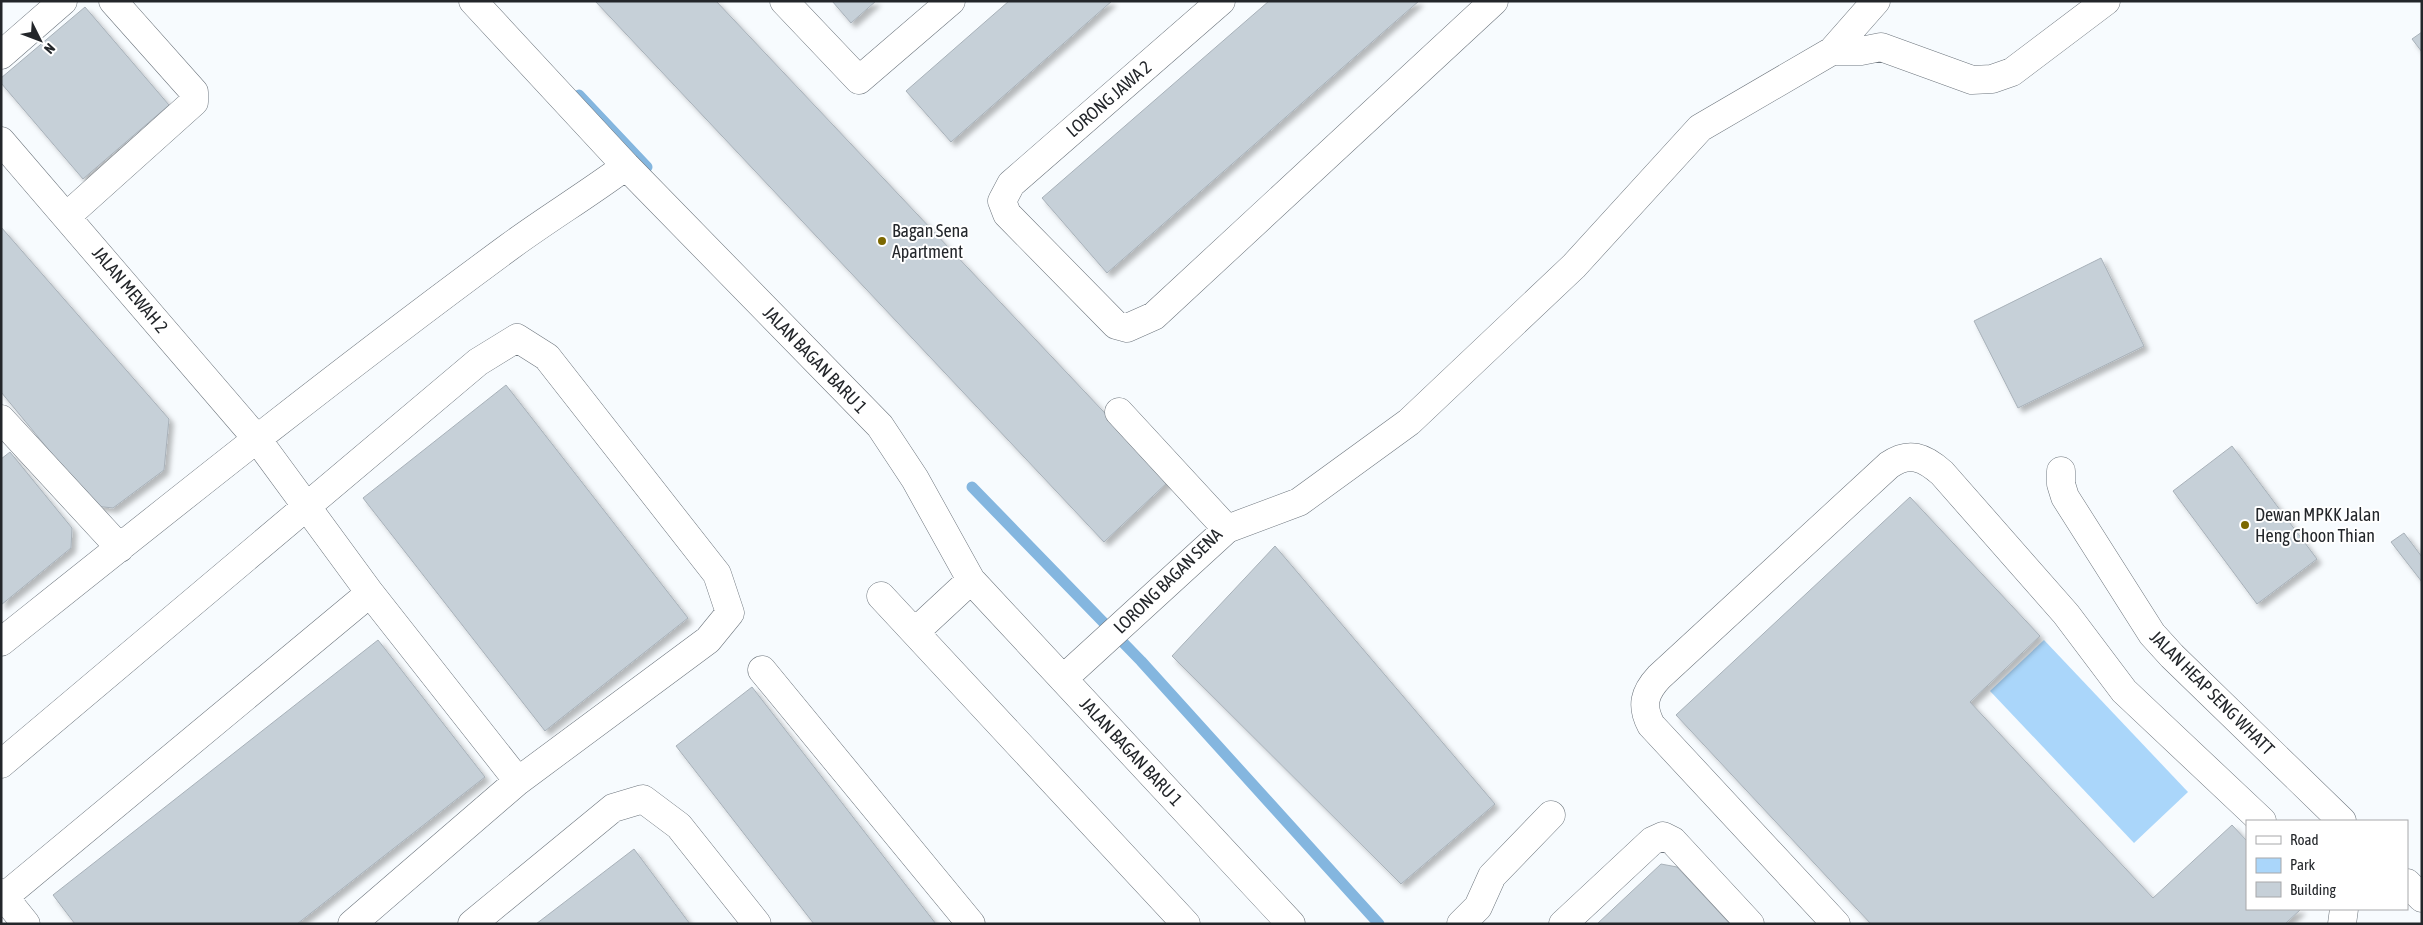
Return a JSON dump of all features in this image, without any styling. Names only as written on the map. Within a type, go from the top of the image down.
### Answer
[{"type":"street","points":[[1,55],[63,1]]},
{"type":"street","points":[[67,216],[194,102],[194,92],[112,1]]},
{"type":"street","name":"JALAN BAGAN BARU 1","points":[[473,1],[626,166],[880,426],[915,479],[970,580],[1291,924]]},
{"type":"street","points":[[784,1],[859,80],[951,1]]},
{"type":"street","name":"LORONG JAWA 2","points":[[1221,1],[1011,184],[1002,202],[1007,214],[1116,325],[1127,328],[1154,316],[1494,1]]},
{"type":"street","points":[[1832,51],[1861,52],[1881,47],[1972,80],[1992,79],[2012,72],[2106,1]]},
{"type":"street","points":[[1874,3],[1881,47]]},
{"type":"street","points":[[1227,529],[1299,502],[1409,422],[1574,266],[1700,128],[1832,51],[1874,3]]},
{"type":"street","name":"JALAN MEWAH 2","points":[[1,141],[257,439],[370,592],[518,781]]},
{"type":"street","points":[[1,642],[257,439],[510,246],[581,199],[626,166]]},
{"type":"street","points":[[1,764],[478,362],[517,338],[547,357],[717,574],[730,613],[708,640],[518,781],[352,924]]},
{"type":"street","name":"LORONG BAGAN SENA","points":[[1063,679],[1227,529],[1119,412]]},
{"type":"street","points":[[3,424],[120,548]]},
{"type":"street","points":[[1836,924],[1651,725],[1644,713],[1644,700],[1649,687],[1659,677],[1888,465],[1901,457],[1918,458],[1932,464],[1942,473],[2066,614],[2124,692],[2261,820]]},
{"type":"street","name":"JALAN HEAP SENG WHATT","points":[[2062,471],[2061,484],[2065,497],[2152,634],[2172,656],[2341,820]]},
{"type":"street","points":[[915,632],[970,580]]},
{"type":"street","points":[[26,924],[3,895],[370,592]]},
{"type":"street","points":[[882,596],[1186,924]]},
{"type":"street","points":[[762,670],[971,924]]},
{"type":"street","points":[[472,924],[613,808],[643,798],[679,826],[743,919]]},
{"type":"street","points":[[1477,918],[1492,876],[1551,815]]},
{"type":"street","points":[[1563,924],[1652,840],[1663,836],[1673,841],[1750,924]]},
{"type":"street","points":[[2408,884],[2422,898]]},
{"type":"street","points":[[2342,924],[2344,910]]},
{"type":"green space","points":[[2044,640],[2188,792],[2134,843],[1990,691]]},
{"type":"building","name":"Bagan Sena Apartment","points":[[595,1],[716,1],[1169,481],[1104,542]]},
{"type":"building","points":[[832,1],[876,1],[851,23]]},
{"type":"building","points":[[1009,1],[1112,1],[951,142],[906,91]]},
{"type":"building","points":[[1269,1],[1419,1],[1107,273],[1042,198]]},
{"type":"building","points":[[85,7],[169,105],[83,179],[1,83],[1,78]]},
{"type":"building","points":[[2422,32],[2422,52],[2412,39]]},
{"type":"building","points":[[1,227],[169,419],[164,470],[113,508],[95,506],[1,392]]},
{"type":"building","points":[[2101,258],[2144,346],[2018,408],[1974,321]]},
{"type":"building","points":[[506,385],[688,618],[545,731],[363,498]]},
{"type":"building","name":"Dewan MPKK Jalan Heng Choon Thian","points":[[2232,446],[2317,559],[2257,604],[2173,491]]},
{"type":"building","points":[[10,452],[72,528],[71,548],[1,605],[1,459]]},
{"type":"building","points":[[1910,497],[2040,636],[1970,702],[2153,898],[2232,825],[2246,840],[2246,910],[2300,910],[2285,924],[1871,924],[1676,715]]},
{"type":"building","points":[[2404,533],[2422,557],[2422,582],[2391,542]]},
{"type":"building","points":[[1275,546],[1495,804],[1401,884],[1172,656]]},
{"type":"building","points":[[378,640],[485,777],[297,924],[75,924],[53,895]]},
{"type":"building","points":[[752,687],[936,924],[814,924],[676,746]]},
{"type":"building","points":[[634,849],[690,924],[536,924]]},
{"type":"building","points":[[1661,864],[1677,867],[1730,924],[1597,924]]},
{"type":"waterway","points":[[579,95],[647,167]]},
{"type":"waterway","points":[[972,487],[1141,661],[1379,924]]},
{"type":"place","name":"Bagan Sena Apartment","points":[[882,241]]},
{"type":"place","name":"Dewan MPKK Jalan Heng Choon Thian","points":[[2245,525]]}]
